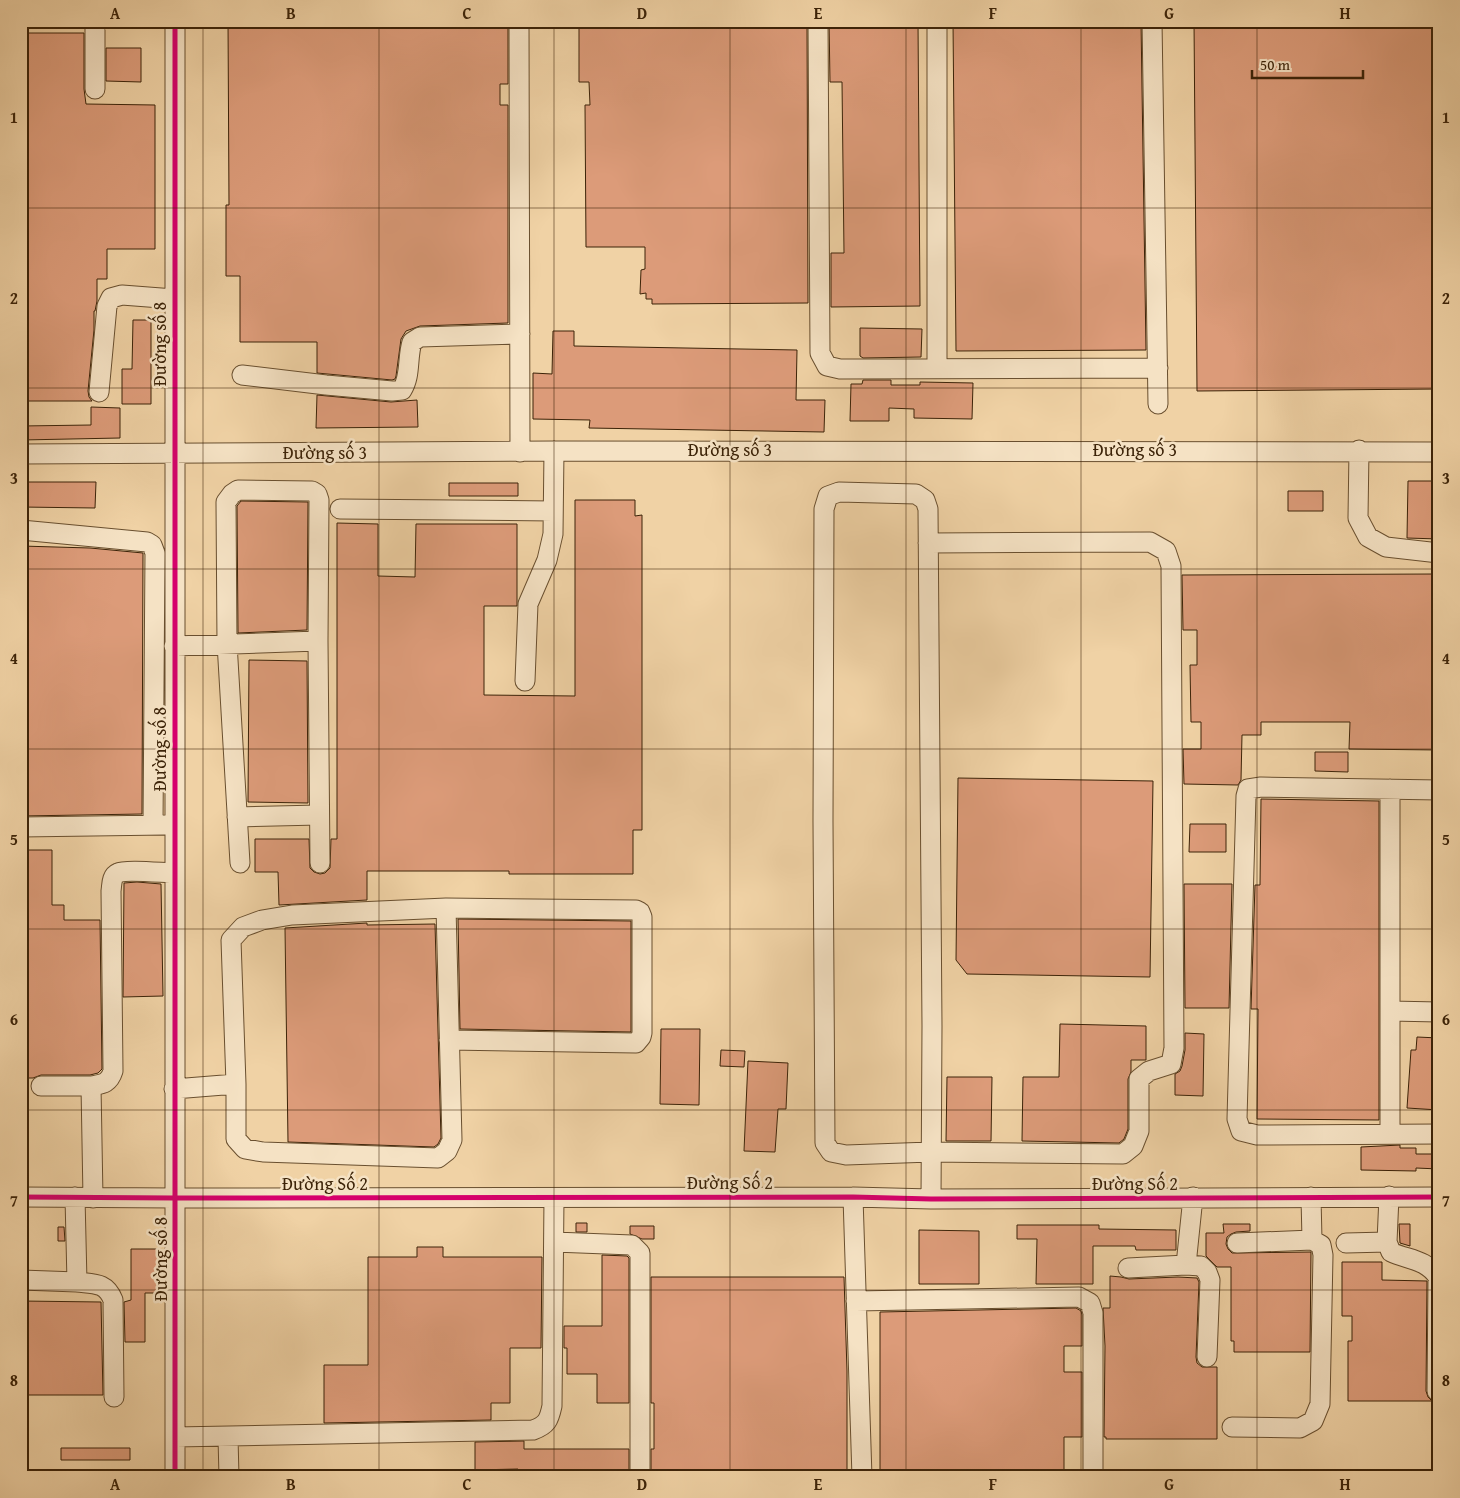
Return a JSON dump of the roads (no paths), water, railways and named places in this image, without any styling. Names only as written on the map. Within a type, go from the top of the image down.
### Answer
[{"type":"street","points":[[95,89],[95,26],[98,21]]},
{"type":"street","name":"Đường số 8","points":[[175,21],[175,1477]]},
{"type":"street","points":[[519,21],[520,452]]},
{"type":"street","points":[[818,21],[820,354],[827,366],[840,370],[1158,368]]},
{"type":"street","points":[[937,368],[938,21]]},
{"type":"street","points":[[1152,21],[1158,404]]},
{"type":"street","points":[[98,392],[107,306],[112,298],[122,295],[174,299]]},
{"type":"street","points":[[242,374],[326,385],[392,391],[402,390],[407,382],[409,352],[412,342],[420,337],[520,334]]},
{"type":"street","points":[[1359,450],[1358,518],[1368,537],[1386,547],[1439,553]]},
{"type":"street","name":"Đường số 3","points":[[21,454],[554,451],[1359,450],[1439,452]]},
{"type":"street","points":[[525,681],[528,604],[547,560],[552,534],[554,451]]},
{"type":"street","points":[[240,863],[227,643],[226,502],[238,490],[251,489],[312,491],[317,494],[319,500],[320,863]]},
{"type":"street","points":[[928,543],[1150,542],[1166,551],[1171,566],[1174,1048],[1171,1064],[1149,1070],[1139,1079],[1139,1131],[1133,1146],[1123,1154],[931,1152],[846,1155],[831,1152],[825,1144],[824,509],[828,496],[838,492],[916,494],[925,500],[928,509],[928,543],[932,1026],[931,1152],[931,1199]]},
{"type":"street","points":[[340,509],[553,511]]},
{"type":"street","points":[[21,530],[147,542],[152,546],[155,553],[153,825]]},
{"type":"street","points":[[174,646],[318,641]]},
{"type":"street","points":[[1439,790],[1261,787],[1248,789],[1246,796],[1237,1119],[1241,1131],[1257,1135],[1439,1134]]},
{"type":"street","points":[[1390,789],[1390,1134]]},
{"type":"street","points":[[237,817],[319,815]]},
{"type":"street","points":[[21,827],[174,825]]},
{"type":"street","points":[[41,1086],[91,1086],[106,1083],[110,1079],[113,1071],[113,877],[118,873],[128,871],[175,873]]},
{"type":"street","points":[[446,908],[449,1040],[452,1140],[447,1151],[438,1158],[264,1152],[246,1149],[236,1139],[232,940],[242,927],[262,920],[292,915],[446,908],[636,910],[640,912],[642,917],[642,1037],[636,1043],[449,1040]]},
{"type":"street","points":[[1390,1012],[1439,1012]]},
{"type":"street","points":[[174,1089],[236,1084]]},
{"type":"street","points":[[77,1282],[91,1086]]},
{"type":"street","points":[[1389,1196],[1387,1242],[1390,1252],[1421,1261],[1433,1269],[1438,1277],[1437,1391]]},
{"type":"street","name":"Đường Số 2","points":[[21,1197],[852,1197],[931,1199],[1439,1197]]},
{"type":"street","points":[[852,1197],[862,1477]]},
{"type":"street","points":[[1186,1264],[1193,1197]]},
{"type":"street","points":[[1311,1197],[1312,1240]]},
{"type":"street","points":[[175,1437],[533,1430],[543,1427],[550,1417],[552,1406],[554,1198]]},
{"type":"street","points":[[1232,1427],[1300,1428],[1312,1421],[1320,1404],[1324,1255],[1321,1245],[1312,1240],[1237,1243]]},
{"type":"street","points":[[554,1242],[632,1245],[640,1253],[640,1477]]},
{"type":"street","points":[[1346,1243],[1387,1242]]},
{"type":"street","points":[[1128,1268],[1186,1264],[1201,1266],[1207,1272],[1210,1280],[1207,1357]]},
{"type":"street","points":[[21,1280],[100,1284],[110,1292],[113,1300],[114,1397]]},
{"type":"street","points":[[856,1301],[1079,1297],[1090,1303],[1093,1313],[1093,1477]]},
{"type":"street","points":[[228,1437],[229,1477]]}]
